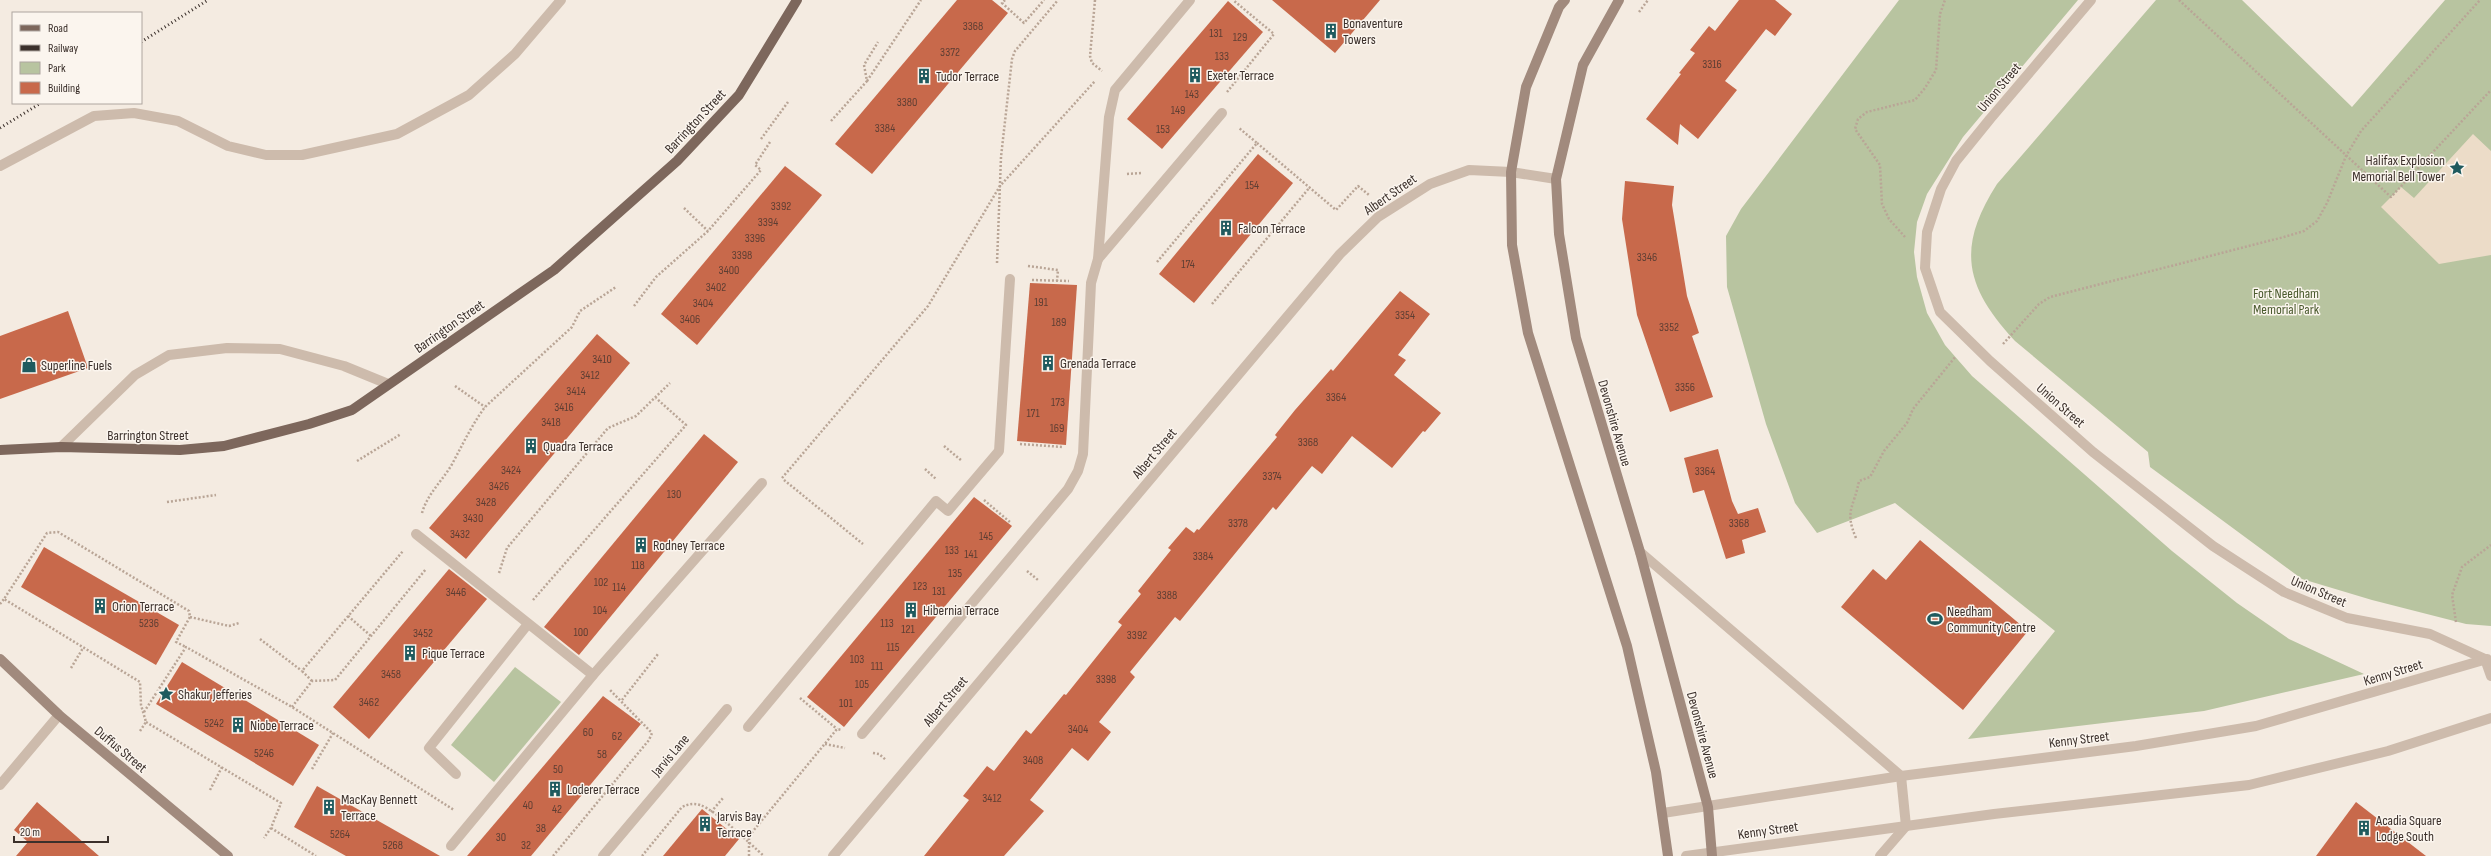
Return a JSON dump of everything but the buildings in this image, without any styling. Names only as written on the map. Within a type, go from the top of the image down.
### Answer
[{"type":"main road","name":"Barrington Street","points":[[0,450],[61,447],[180,450],[224,446],[309,424],[352,410],[554,270],[677,161],[739,95],[797,0]]},
{"type":"street","points":[[0,166],[94,116],[134,113],[178,121],[228,146],[266,155],[302,155],[397,134],[469,95],[515,54],[561,0]]},
{"type":"street","points":[[862,734],[1068,489],[1078,471],[1083,454],[1091,282],[1098,259],[1109,116],[1115,90],[1190,0]]},
{"type":"street","points":[[1565,0],[1559,7],[1526,87],[1511,172],[1512,245],[1528,333],[1627,646],[1656,772],[1668,856]]},
{"type":"street","name":"Devonshire Avenue","points":[[1619,0],[1583,65],[1556,179],[1559,234],[1576,338],[1640,552],[1708,807],[1712,854]]},
{"type":"street","name":"Union Street","points":[[2091,0],[1956,161],[1941,189],[1927,232],[1925,268],[1940,312],[1990,361],[2093,452],[2213,546],[2284,592],[2347,618],[2430,634],[2488,658]]},
{"type":"street","points":[[1098,259],[1222,113]]},
{"type":"street","name":"Albert Street","points":[[833,856],[1340,254],[1378,217],[1430,184],[1470,170],[1511,172],[1556,179]]},
{"type":"street","points":[[748,726],[936,501],[948,511],[999,451],[1010,279]]},
{"type":"street","points":[[61,447],[135,375],[169,356],[227,348],[280,349],[344,366],[388,384]]},
{"type":"street","points":[[451,846],[593,675],[762,483]]},
{"type":"street","points":[[416,534],[593,675]]},
{"type":"street","points":[[1640,552],[1902,776],[1906,826],[1880,856]]},
{"type":"street","points":[[456,774],[429,748],[528,624]]},
{"type":"street","points":[[2488,658],[2491,676]]},
{"type":"street","name":"Kenny Street","points":[[1663,813],[1902,776],[2136,746],[2256,726],[2488,658]]},
{"type":"street","name":"Duffus Street","points":[[0,659],[58,715],[228,856]]},
{"type":"street","name":"Jarvis Lane","points":[[602,856],[727,709]]},
{"type":"street","points":[[0,784],[58,715]]},
{"type":"street","name":"Kenny Street","points":[[1686,856],[1712,854],[1906,826],[2249,785],[2388,751],[2491,718]]},
{"type":"path","points":[[831,121],[867,81],[921,0]]},
{"type":"path","points":[[1005,0],[1002,3],[1024,23],[1044,0]]},
{"type":"path","points":[[997,264],[1000,186],[1012,59],[1015,50],[1058,0]]},
{"type":"path","points":[[1095,0],[1090,56],[1092,62],[1103,72]]},
{"type":"path","points":[[1233,0],[1274,34],[1215,107],[1336,210],[1358,186],[1369,195]]},
{"type":"path","points":[[1634,17],[1648,0]]},
{"type":"path","points":[[1927,248],[1905,237],[1889,219],[1882,204],[1880,165],[1855,129],[1858,119],[1867,112],[1915,100],[1924,88],[1936,70],[1940,14],[1945,0]]},
{"type":"path","points":[[2179,0],[2391,197],[2491,90]]},
{"type":"path","points":[[1990,361],[2028,316],[2050,297],[2304,231],[2317,221],[2327,203],[2346,156],[2361,131],[2480,0]]},
{"type":"path","points":[[867,81],[864,65],[878,42]]},
{"type":"path","points":[[782,478],[928,306],[1000,186],[1107,67]]},
{"type":"path","points":[[761,138],[788,102]]},
{"type":"path","points":[[634,306],[656,277],[708,231],[761,170],[756,165],[770,142]]},
{"type":"path","points":[[1157,262],[1257,143]]},
{"type":"path","points":[[1212,304],[1310,187]]},
{"type":"path","points":[[684,208],[708,231]]},
{"type":"path","points":[[1049,268],[1058,270],[1057,281]]},
{"type":"path","points":[[1035,280],[1072,282]]},
{"type":"path","points":[[425,503],[450,467],[475,420],[485,407],[572,326],[580,311],[616,287]]},
{"type":"path","points":[[1856,538],[1849,515],[1859,481],[1870,477],[1884,451],[1906,423],[1913,409],[1969,340]]},
{"type":"path","points":[[493,595],[507,548],[520,531],[608,428],[636,416],[670,383]]},
{"type":"path","points":[[455,386],[485,407]]},
{"type":"path","points":[[518,616],[686,425],[656,398]]},
{"type":"path","points":[[357,461],[401,434]]},
{"type":"path","points":[[1016,444],[1037,446]]},
{"type":"path","points":[[944,446],[962,461],[966,456]]},
{"type":"path","points":[[788,483],[863,544]]},
{"type":"path","points":[[167,502],[216,495]]},
{"type":"path","points":[[987,503],[1011,523]]},
{"type":"path","points":[[0,604],[47,533],[58,532],[189,611],[190,617],[176,642],[292,707],[459,813]]},
{"type":"path","points":[[302,671],[416,534]]},
{"type":"path","points":[[2459,626],[2455,621],[2452,595],[2462,567],[2491,545]]},
{"type":"path","points":[[260,639],[302,671],[312,681],[335,680],[430,564]]},
{"type":"path","points":[[1026,570],[1042,583]]},
{"type":"path","points":[[4,599],[140,682],[141,705],[146,722],[140,731]]},
{"type":"path","points":[[348,616],[372,636]]},
{"type":"path","points":[[190,617],[229,626],[239,622]]},
{"type":"path","points":[[144,712],[186,647]]},
{"type":"path","points":[[71,668],[83,648]]},
{"type":"path","points":[[622,700],[658,654]]},
{"type":"path","points":[[292,707],[312,681]]},
{"type":"path","points":[[554,856],[649,740],[652,733],[622,700],[612,692]]},
{"type":"path","points":[[809,705],[837,729],[862,734]]},
{"type":"path","points":[[146,722],[281,803],[271,828],[264,838]]},
{"type":"path","points":[[749,856],[749,836],[837,729]]},
{"type":"path","points":[[312,769],[333,733]]},
{"type":"path","points":[[825,744],[840,748]]},
{"type":"path","points":[[210,790],[222,767]]},
{"type":"path","points":[[711,812],[723,798]]},
{"type":"path","points":[[642,856],[682,806],[691,803],[702,805],[764,856]]},
{"type":"path","points":[[271,828],[316,856]]},
{"type":"green space","points":[[1899,0],[2078,0],[1963,137],[1927,194],[1917,222],[1914,252],[1917,277],[1927,313],[1945,345],[1972,376],[2172,551],[2237,603],[2289,639],[2364,674],[2204,711],[1968,739],[2055,631],[1895,503],[1817,533],[1795,503],[1766,424],[1727,287],[1726,236],[1741,209]]},
{"type":"green space","name":"Fort Needham Memorial Park","points":[[2156,0],[2242,0],[2352,107],[2445,0],[2491,0],[2491,626],[2466,624],[2372,600],[2302,579],[2150,467],[2148,452],[2015,341],[1985,303],[1977,284],[1972,266],[1971,248],[1975,228],[1984,207],[1997,184]]},
{"type":"green space","points":[[515,667],[561,702],[494,782],[451,745]]},
{"type":"shaded area","points":[[2473,134],[2491,151],[2491,255],[2439,264],[2381,207],[2401,187],[2414,198]]},
{"type":"railway","points":[[142,41],[208,0]]},
{"type":"railway","points":[[0,128],[39,104]]},
{"type":"place","name":"Bonaventure Towers","points":[[1331,31]]},
{"type":"place","name":"Exeter Terrace","points":[[1195,75]]},
{"type":"place","name":"Tudor Terrace","points":[[924,76]]},
{"type":"place","name":"Halifax Explosion Memorial Bell Tower","points":[[2457,168]]},
{"type":"place","name":"Falcon Terrace","points":[[1226,228]]},
{"type":"place","name":"Grenada Terrace","points":[[1048,363]]},
{"type":"place","name":"Superline Fuels","points":[[29,365]]},
{"type":"place","name":"Quadra Terrace","points":[[531,446]]},
{"type":"place","name":"Rodney Terrace","points":[[641,545]]},
{"type":"place","name":"Orion Terrace","points":[[100,606]]},
{"type":"place","name":"Hibernia Terrace","points":[[911,610]]},
{"type":"place","name":"Needham Community Centre","points":[[1935,619]]},
{"type":"place","name":"Pique Terrace","points":[[410,653]]},
{"type":"place","name":"Shakur Jefferies","points":[[166,694]]},
{"type":"place","name":"Niobe Terrace","points":[[238,725]]},
{"type":"place","name":"Loderer Terrace","points":[[555,789]]},
{"type":"place","name":"MacKay Bennett Terrace","points":[[329,807]]},
{"type":"place","name":"Jarvis Bay Terrace","points":[[705,824]]},
{"type":"place","name":"Acadia Square Lodge South","points":[[2364,828]]}]
